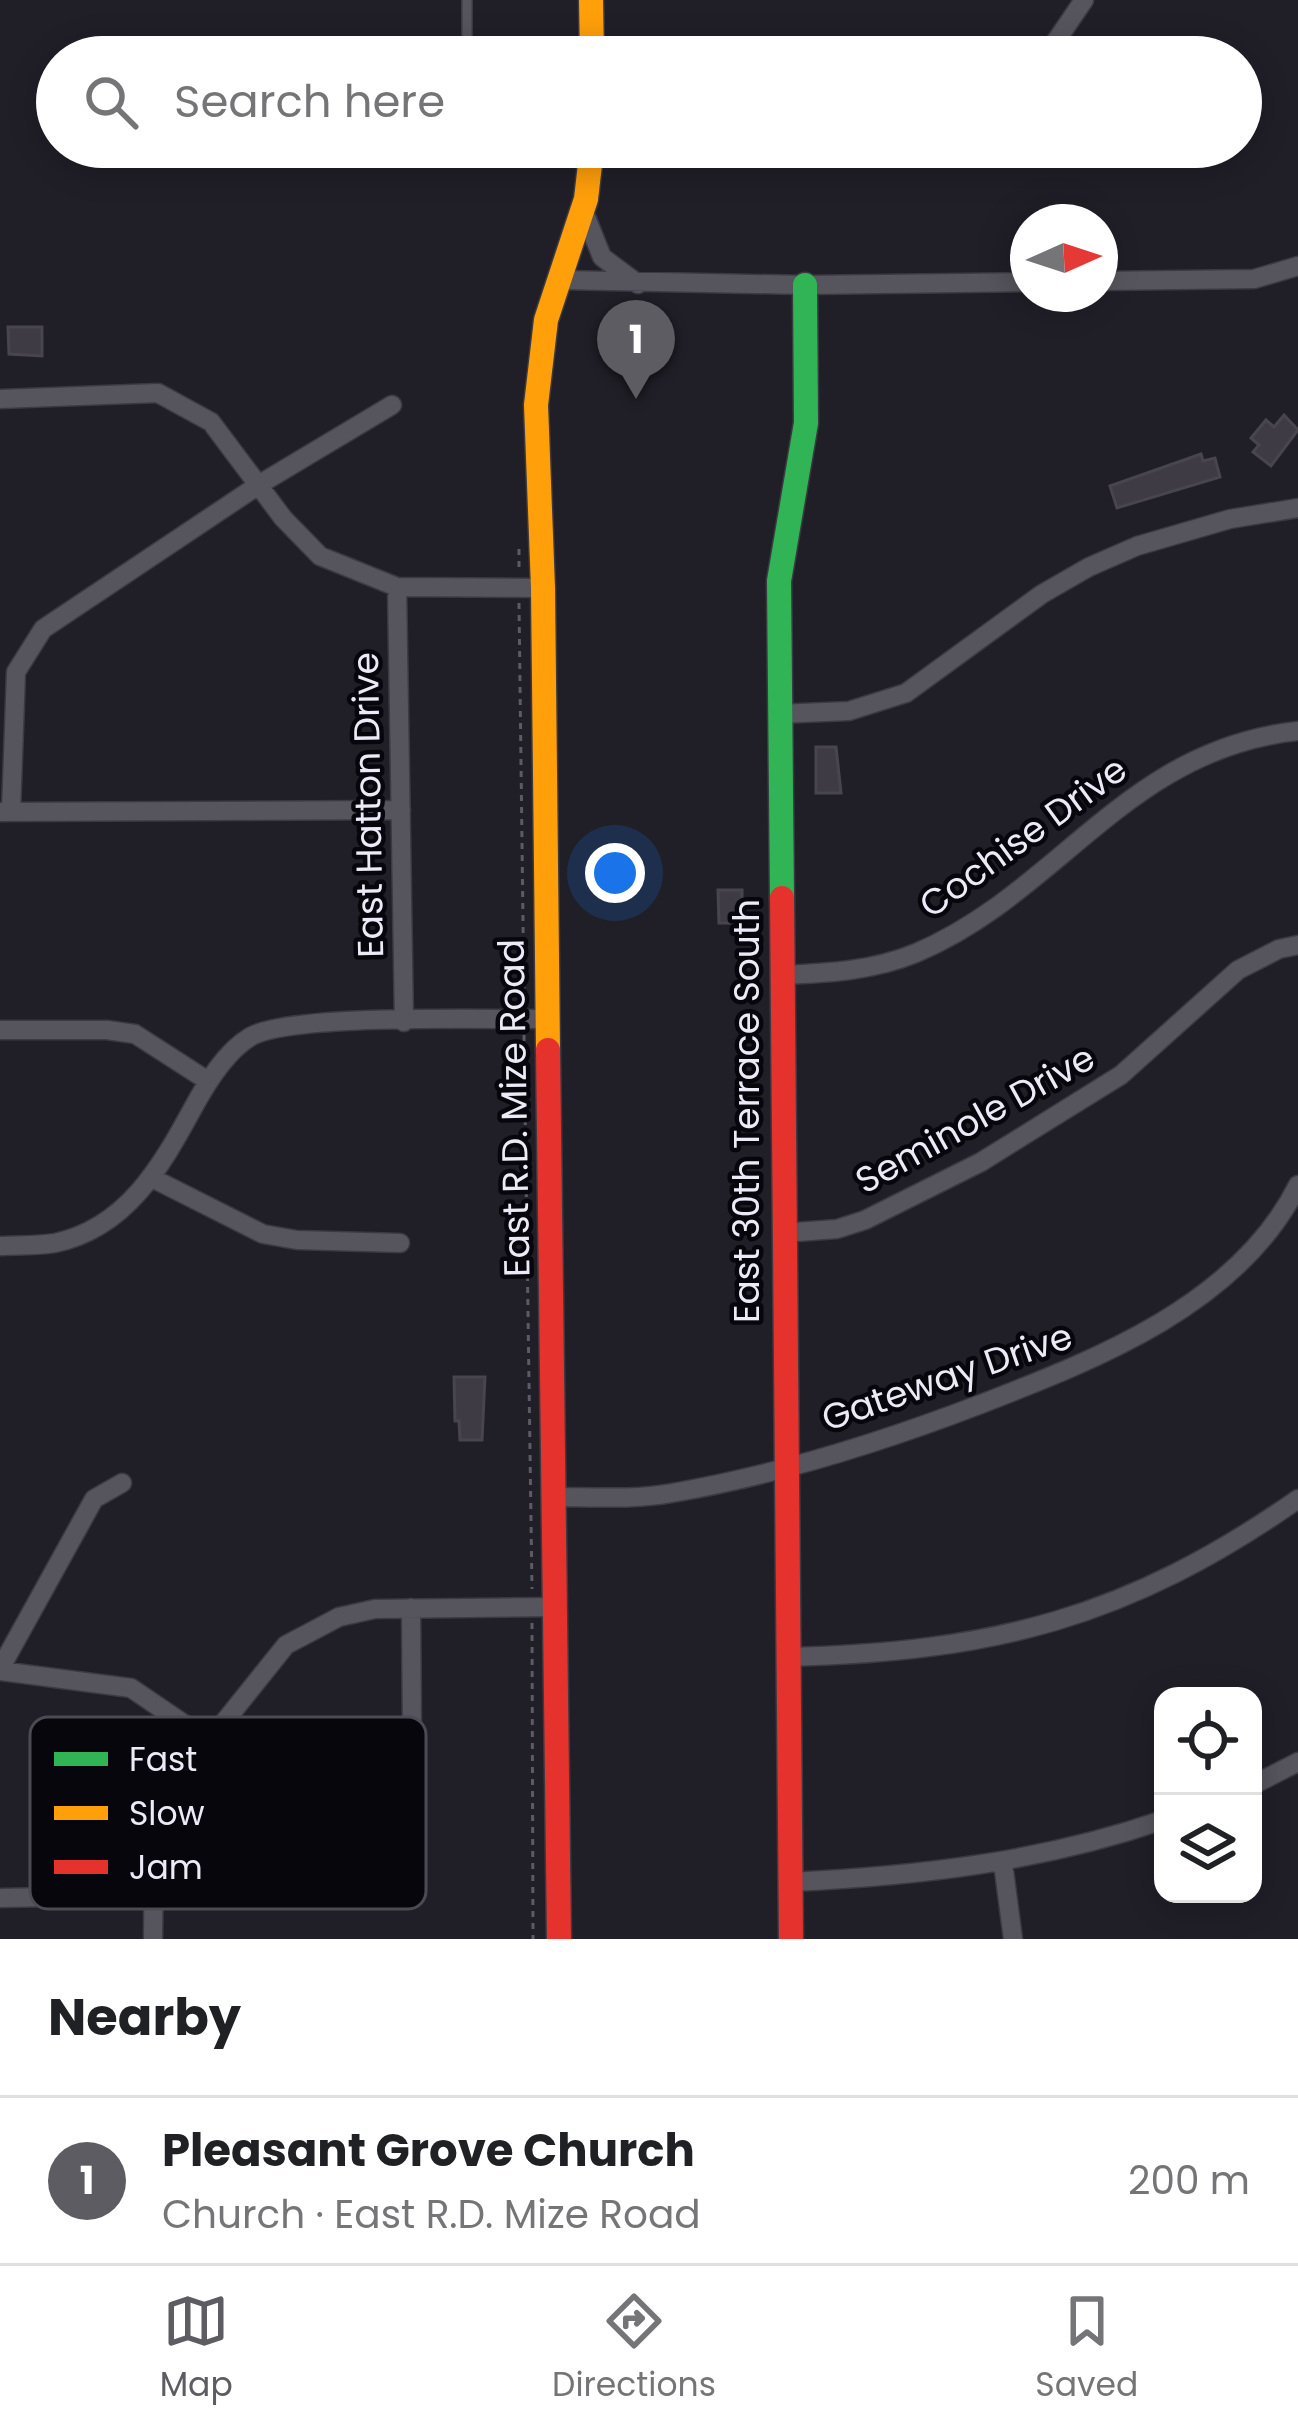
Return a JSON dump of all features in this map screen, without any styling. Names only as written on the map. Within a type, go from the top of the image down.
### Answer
[{"type":"main road","points":[[591,0],[592,36]]},
{"type":"main road","name":"East R.D. Mize Road","points":[[559,1939],[543,588],[534,440],[542,341],[584,212],[592,168]]},
{"type":"main road","name":"East 30th Terrace South","points":[[791,1939],[779,581],[806,423],[805,285]]},
{"type":"street","points":[[1057,36],[1084,0]]},
{"type":"street","points":[[584,212],[602,257],[638,284]]},
{"type":"street","points":[[1118,281],[1254,279],[1298,266]]},
{"type":"street","points":[[562,280],[805,285],[1010,282]]},
{"type":"street","points":[[0,399],[158,393],[211,422],[284,518],[320,556],[398,587],[543,588]]},
{"type":"street","points":[[392,405],[260,484],[44,629],[16,671],[5,812],[401,810]]},
{"type":"street","points":[[778,714],[849,711],[906,693],[1042,594],[1089,567],[1138,546],[1229,519],[1298,508]]},
{"type":"street","name":"East Hatton Drive","points":[[398,587],[404,1022]]},
{"type":"street","name":"Cochise Drive","points":[[782,975],[851,972],[919,952],[960,930],[1038,874],[1124,801],[1172,771],[1251,739],[1298,731]]},
{"type":"street","name":"Seminole Drive","points":[[783,1233],[836,1229],[865,1220],[981,1162],[1121,1076],[1238,970],[1279,949],[1298,945]]},
{"type":"street","points":[[0,1246],[54,1243],[100,1228],[152,1178],[208,1081],[250,1036],[307,1024],[549,1019]]},
{"type":"street","points":[[0,1030],[135,1034],[208,1081]]},
{"type":"street","points":[[152,1178],[262,1234],[297,1240],[400,1243]]},
{"type":"street","name":"Gateway Drive","points":[[553,1497],[670,1494],[784,1466],[902,1435],[1096,1359],[1176,1313],[1241,1260],[1270,1229],[1298,1185]]},
{"type":"street","points":[[122,1484],[94,1499],[0,1670],[131,1688],[174,1717]]},
{"type":"street","points":[[787,1657],[953,1646],[1046,1626],[1166,1580],[1240,1540],[1298,1499]]},
{"type":"street","points":[[228,1717],[286,1645],[339,1617],[375,1609],[554,1607]]},
{"type":"street","points":[[411,1608],[412,1717]]},
{"type":"street","points":[[1262,1780],[1298,1762]]},
{"type":"street","points":[[790,1882],[896,1877],[1003,1863],[1109,1839],[1154,1823]]},
{"type":"street","points":[[1003,1863],[1013,1939]]},
{"type":"street","points":[[0,1898],[30,1897]]},
{"type":"street","points":[[152,1909],[153,1939]]},
{"type":"lane","points":[[467,0],[467,36]]},
{"type":"building","points":[[8,327],[42,327],[42,356],[9,354]]},
{"type":"building","points":[[1284,415],[1298,430],[1271,466],[1253,452],[1259,445],[1251,438],[1266,420],[1274,427]]},
{"type":"building","points":[[1201,454],[1203,461],[1215,458],[1220,477],[1117,508],[1110,486]]},
{"type":"building","points":[[816,747],[836,747],[841,793],[816,793]]},
{"type":"building","points":[[718,890],[742,890],[742,923],[719,923]]},
{"type":"building","points":[[454,1377],[485,1377],[482,1440],[460,1440]]},
{"type":"traffic: fast","points":[[782,898],[779,581],[806,423],[805,285]]},
{"type":"traffic: slow","points":[[591,0],[592,36]]},
{"type":"traffic: slow","points":[[548,1050],[536,405],[546,320],[586,199],[590,168]]},
{"type":"traffic: jam","points":[[782,898],[791,1939]]},
{"type":"traffic: jam","points":[[548,1050],[559,1939]]},
{"type":"place","name":"Pleasant Grove Church","points":[[636,399]]}]
